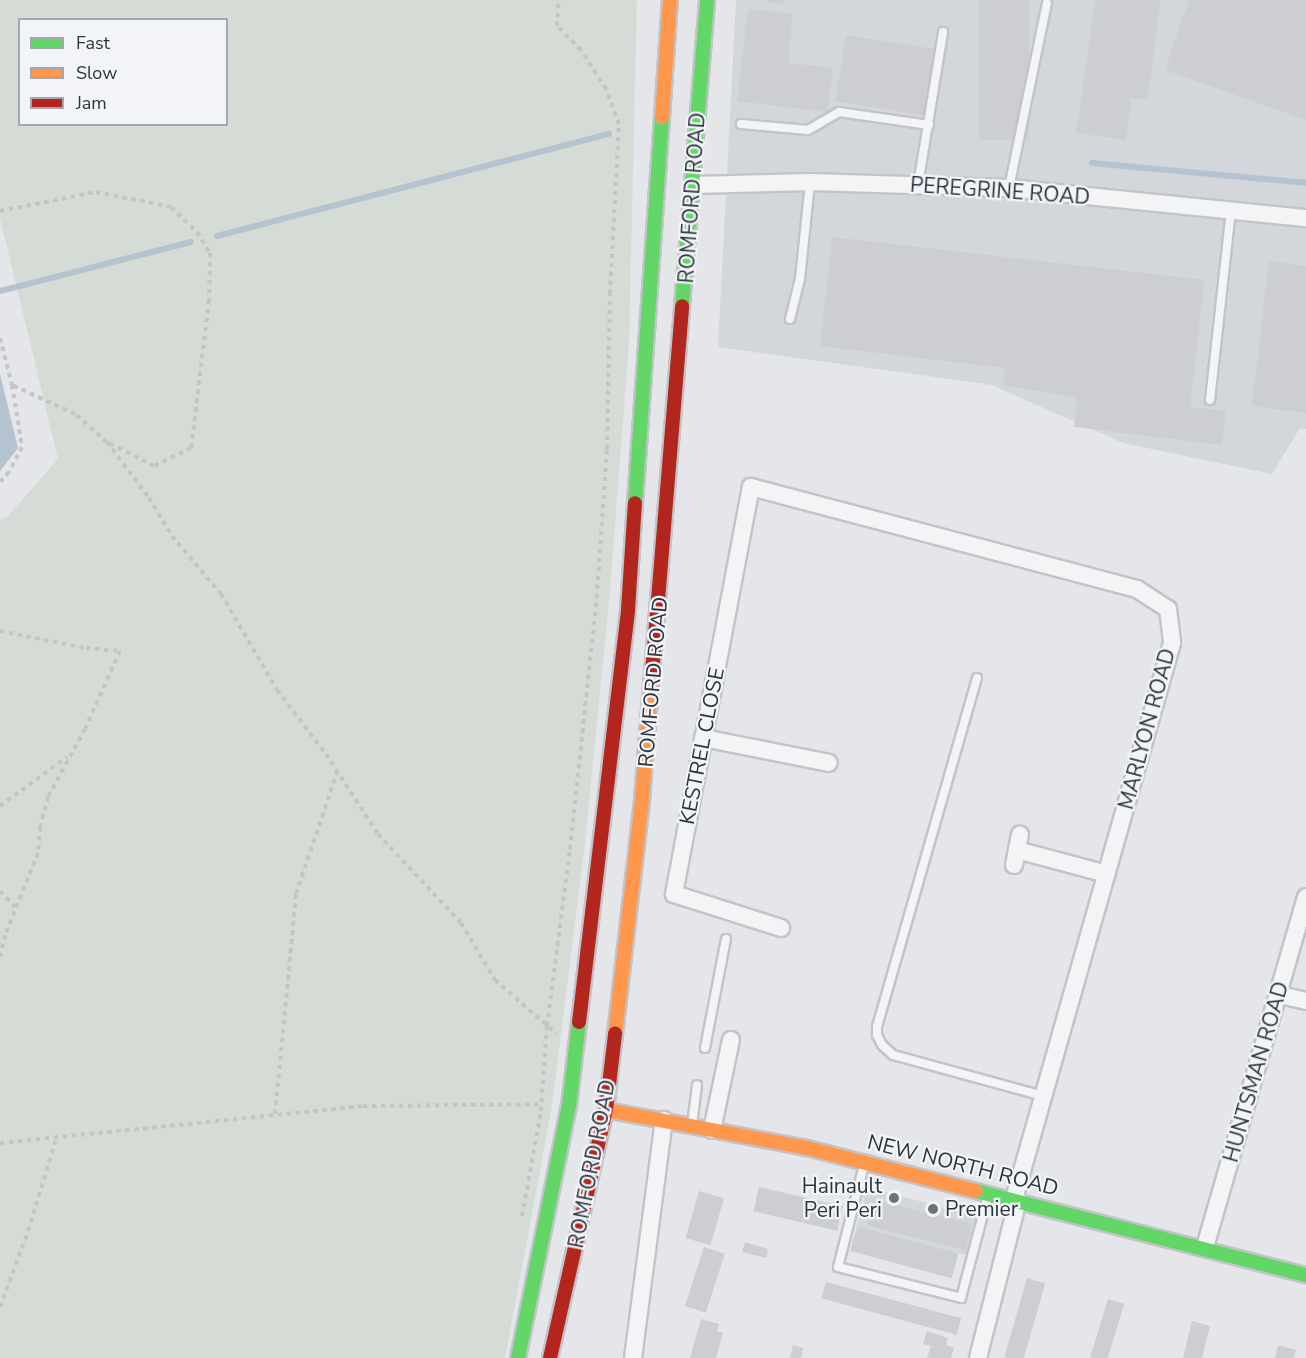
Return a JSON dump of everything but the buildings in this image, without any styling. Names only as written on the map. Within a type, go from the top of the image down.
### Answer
[{"type":"main road","name":"ROMFORD ROAD","points":[[518,1358],[569,1106],[628,610],[670,0]]},
{"type":"main road","name":"ROMFORD ROAD","points":[[550,1358],[606,1110],[642,799],[708,0]]},
{"type":"main road","name":"NEW NORTH ROAD","points":[[569,1106],[664,1120],[864,1162],[1205,1247],[1306,1275]]},
{"type":"street","name":"PEREGRINE ROAD","points":[[694,185],[810,182],[1009,188],[1306,218]]},
{"type":"street","name":"KESTREL CLOSE","points":[[751,487],[674,894],[781,928]]},
{"type":"street","name":"MARLYON ROAD","points":[[751,487],[1137,589],[1168,609],[1172,643],[1043,1096],[978,1358]]},
{"type":"street","points":[[703,738],[829,763]]},
{"type":"street","points":[[1017,850],[1107,874]]},
{"type":"street","name":"HUNTSMAN ROAD","points":[[1205,1247],[1280,994],[1306,897]]},
{"type":"street","points":[[1280,994],[1306,1001]]},
{"type":"street","points":[[712,1130],[731,1040]]},
{"type":"street","points":[[633,1358],[664,1120]]},
{"type":"lane","points":[[1009,188],[1047,3]]},
{"type":"lane","points":[[918,185],[943,32]]},
{"type":"lane","points":[[741,124],[808,130],[839,112],[929,124]]},
{"type":"lane","points":[[790,319],[800,279],[810,182]]},
{"type":"lane","points":[[1210,399],[1231,211]]},
{"type":"lane","points":[[977,678],[877,1027],[877,1035],[882,1045],[893,1055],[1043,1096]]},
{"type":"lane","points":[[705,1048],[726,939]]},
{"type":"lane","points":[[692,1126],[698,1085]]},
{"type":"lane","points":[[864,1162],[838,1267],[961,1298],[989,1193]]},
{"type":"path","points":[[520,1227],[542,1104],[547,1026],[570,849],[596,607],[607,449],[610,294],[619,124],[606,89],[581,50],[557,26],[559,0]]},
{"type":"path","points":[[0,211],[96,192],[171,207],[197,232],[210,253],[209,300],[191,448],[154,466],[106,442]]},
{"type":"path","points":[[0,338],[12,385],[22,447],[9,472],[0,482]]},
{"type":"path","points":[[12,385],[75,414],[106,442],[149,498],[172,536],[221,594],[277,690],[337,772],[378,834],[460,923],[495,981],[561,1038],[577,1041]]},
{"type":"path","points":[[0,631],[86,648],[120,651],[85,729],[48,797],[40,827],[38,853],[0,956]]},
{"type":"path","points":[[0,806],[70,755]]},
{"type":"path","points":[[275,1114],[296,894],[337,772]]},
{"type":"path","points":[[0,891],[16,908]]},
{"type":"path","points":[[0,1143],[363,1106],[542,1104]]},
{"type":"path","points":[[0,1307],[28,1230],[57,1136]]},
{"type":"shaded area","points":[[0,0],[637,0],[629,343],[609,603],[585,843],[552,1106],[505,1358],[0,1358],[0,521],[8,516],[58,459],[0,218]]},
{"type":"shaded area","points":[[736,0],[1306,0],[1306,429],[1300,428],[1272,474],[1123,443],[992,385],[718,347]]},
{"type":"shaded area","points":[[867,1187],[978,1217],[968,1255],[857,1226]]},
{"type":"water","points":[[0,374],[18,448],[0,471]]},
{"type":"waterway","points":[[217,236],[609,134]]},
{"type":"waterway","points":[[1092,163],[1306,183]]},
{"type":"waterway","points":[[0,291],[191,242]]},
{"type":"traffic: fast","points":[[682,306],[707,0]]},
{"type":"traffic: fast","points":[[635,503],[662,117]]},
{"type":"traffic: fast","points":[[518,1358],[569,1106],[579,1022]]},
{"type":"traffic: fast","points":[[976,1191],[1306,1275]]},
{"type":"traffic: slow","points":[[662,117],[670,0]]},
{"type":"traffic: slow","points":[[615,1034],[642,799],[652,673]]},
{"type":"traffic: slow","points":[[606,1110],[807,1148],[976,1191]]},
{"type":"traffic: jam","points":[[652,673],[682,306]]},
{"type":"traffic: jam","points":[[579,1022],[628,610],[635,503]]},
{"type":"traffic: jam","points":[[550,1358],[606,1110],[615,1034]]},
{"type":"place","name":"Hainault Peri Peri","points":[[894,1198]]},
{"type":"place","name":"Premier","points":[[933,1209]]}]
